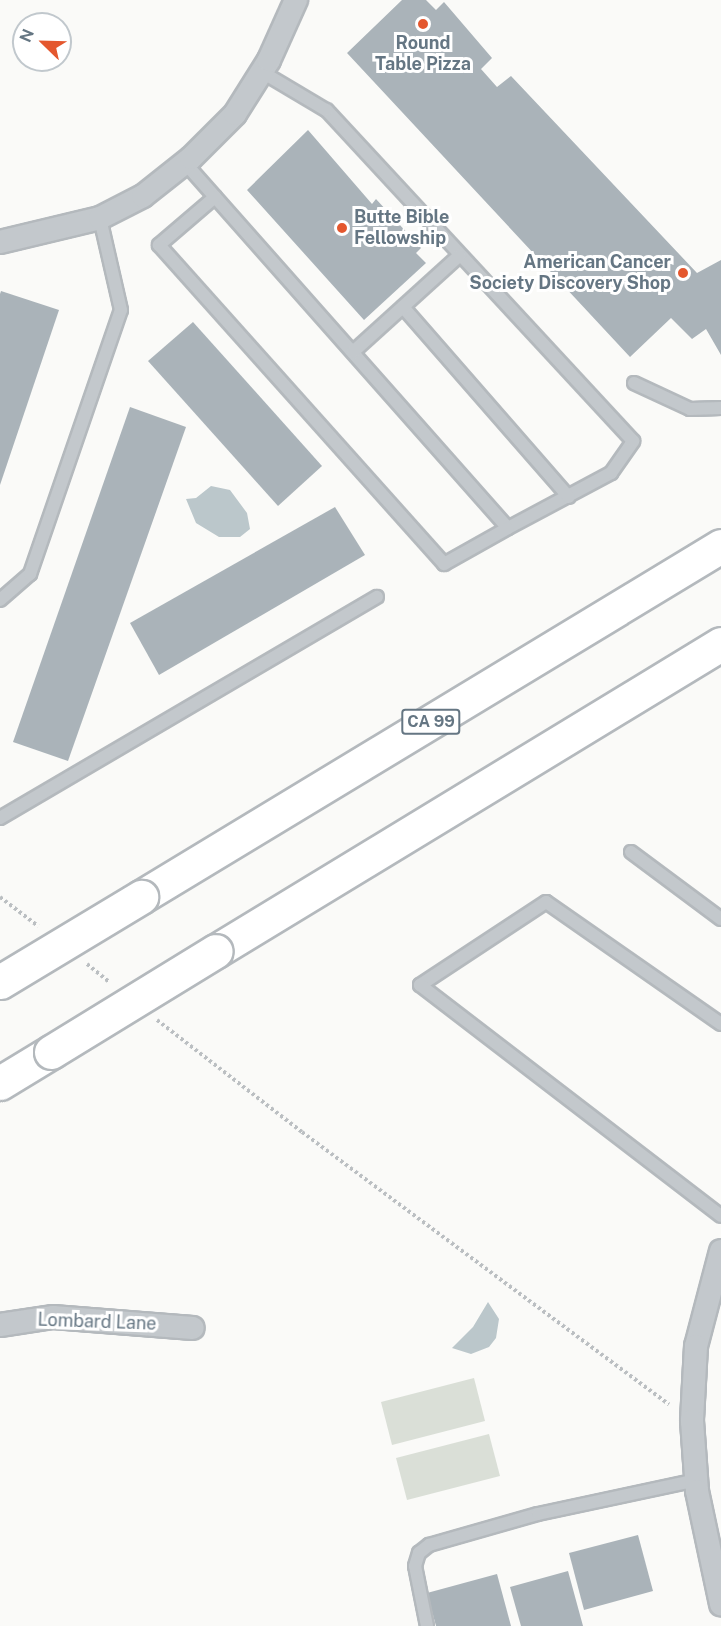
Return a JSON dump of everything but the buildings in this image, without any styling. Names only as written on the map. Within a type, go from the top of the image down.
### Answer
[{"type":"highway","name":"CA 99","points":[[0,982],[721,546]]},
{"type":"highway","points":[[0,1083],[721,644]]},
{"type":"street","points":[[0,242],[100,218],[143,196],[185,163],[235,114],[262,72],[296,0]]},
{"type":"street","points":[[721,1251],[696,1346],[692,1421],[696,1480],[721,1604]]},
{"type":"street","name":"Lombard Lane","points":[[0,1325],[53,1317],[194,1328]]},
{"type":"lane","points":[[215,197],[159,244],[444,564],[611,473],[633,441],[326,110],[262,72]]},
{"type":"lane","points":[[185,163],[508,528]]},
{"type":"lane","points":[[0,600],[30,574],[121,310],[100,218]]},
{"type":"lane","points":[[353,352],[460,255]]},
{"type":"lane","points":[[403,307],[569,497]]},
{"type":"lane","points":[[634,383],[690,409],[721,408]]},
{"type":"lane","points":[[0,818],[377,597]]},
{"type":"lane","points":[[632,852],[721,919]]},
{"type":"lane","points":[[721,1024],[546,902],[420,984],[721,1216]]},
{"type":"lane","points":[[427,1626],[415,1566],[419,1553],[429,1545],[538,1514],[696,1480]]},
{"type":"path","points":[[0,897],[47,933]]},
{"type":"path","points":[[85,963],[113,985]]},
{"type":"path","points":[[151,1014],[311,1139],[692,1421]]},
{"type":"shaded area","points":[[211,486],[230,490],[247,513],[250,529],[240,537],[219,537],[196,523],[186,499],[196,498]]},
{"type":"shaded area","points":[[488,1302],[499,1319],[496,1338],[489,1347],[471,1354],[452,1348],[473,1327]]},
{"type":"shaded area","points":[[474,1378],[485,1421],[392,1445],[381,1402]]},
{"type":"shaded area","points":[[489,1434],[500,1476],[407,1500],[396,1458]]},
{"type":"place","name":"Round Table Pizza","points":[[423,24]]},
{"type":"place","name":"Butte Bible Fellowship","points":[[342,228]]},
{"type":"place","name":"American Cancer Society Discovery Shop","points":[[683,273]]}]
